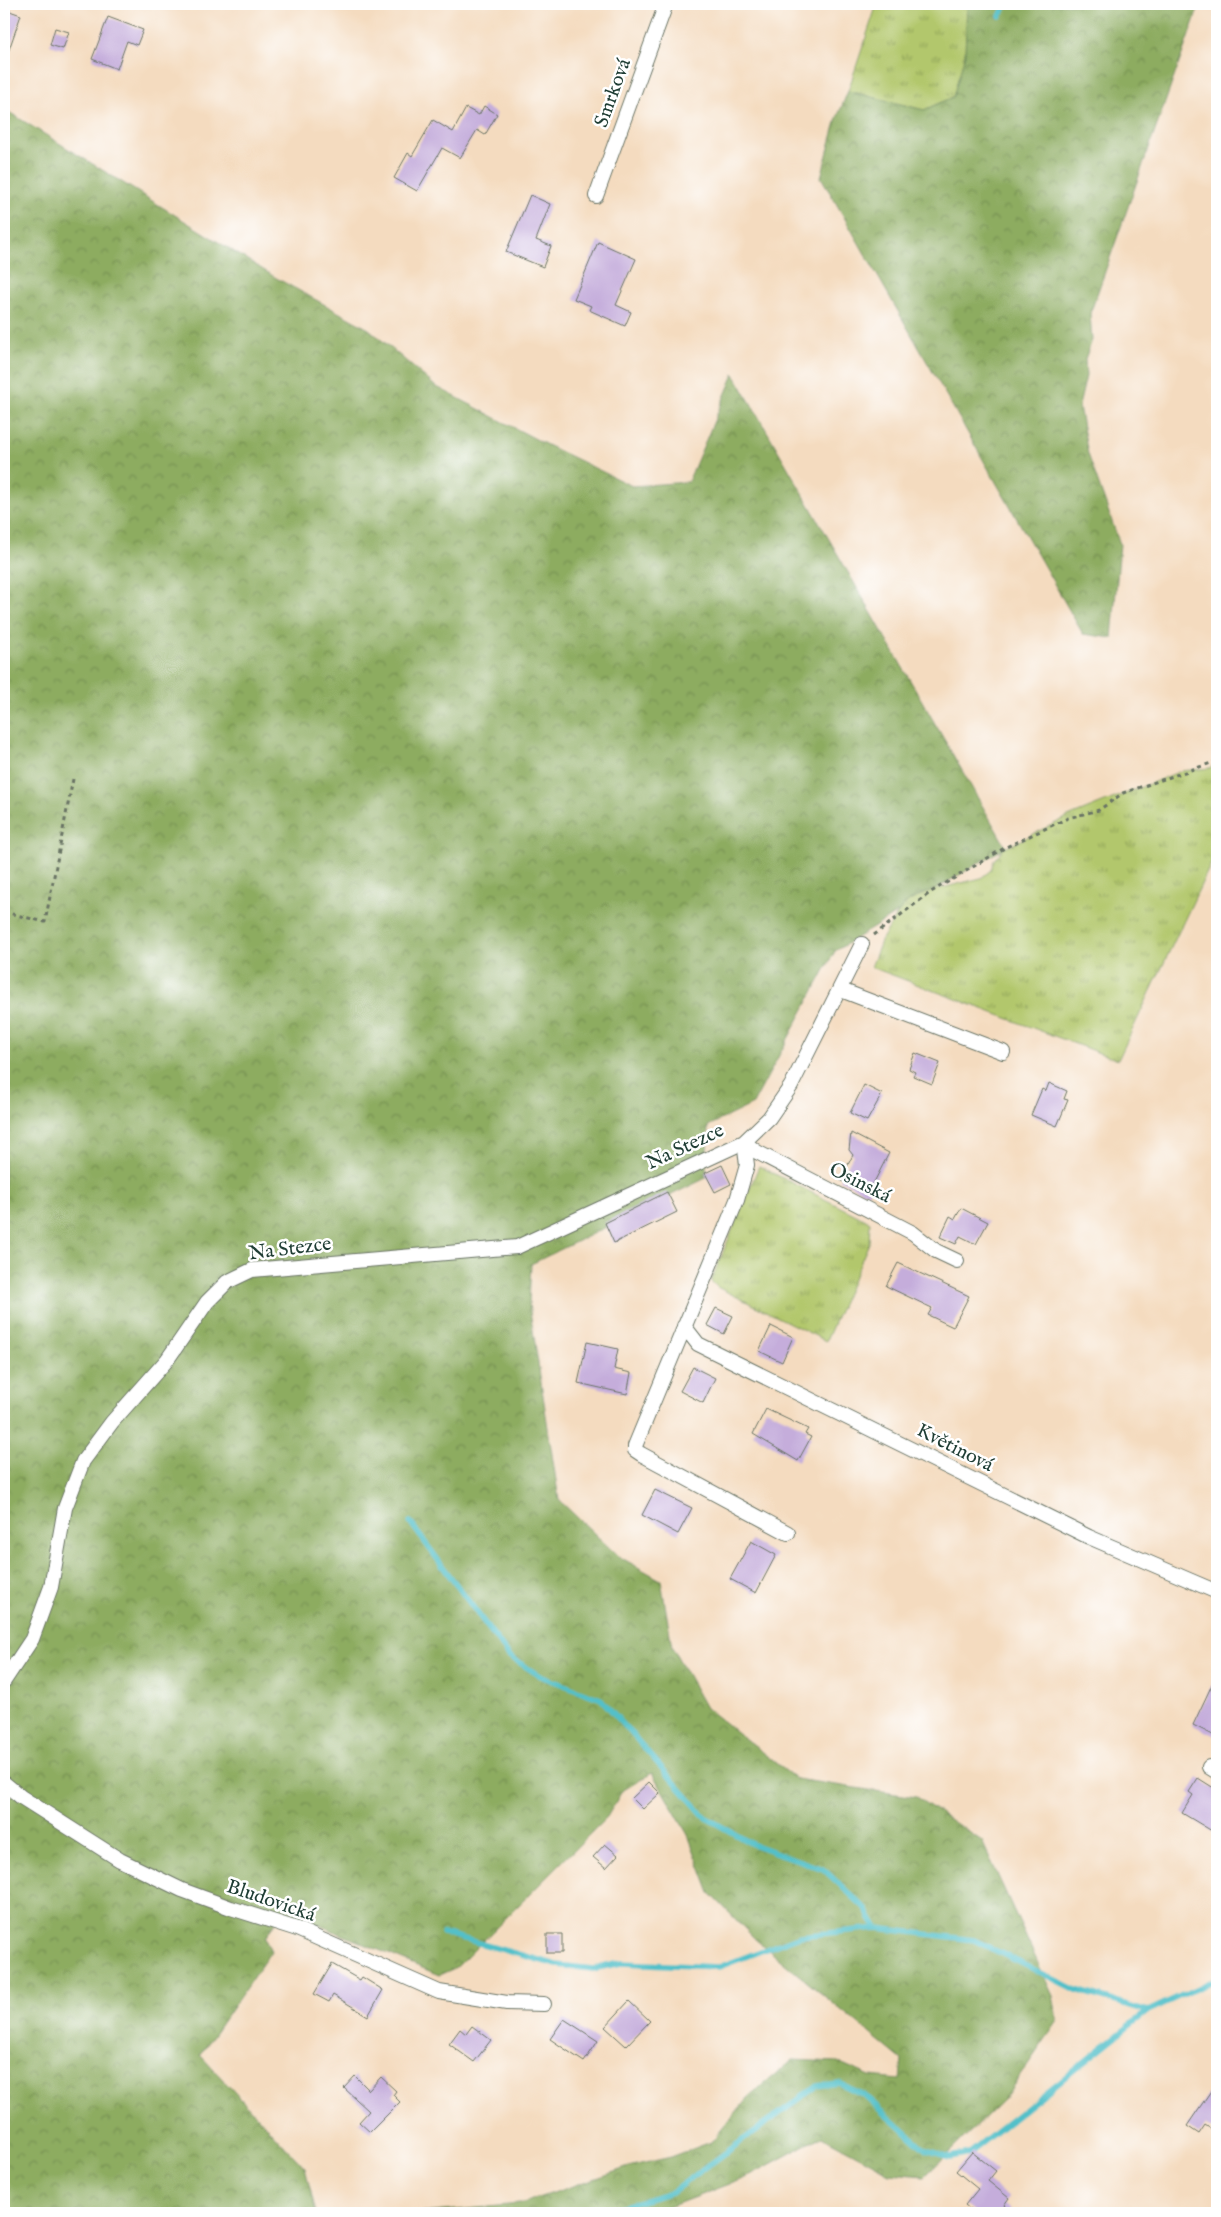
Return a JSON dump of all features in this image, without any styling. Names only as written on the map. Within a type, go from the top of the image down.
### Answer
[{"type":"street","name":"Smrková","points":[[596,196],[666,4]]},
{"type":"street","name":"Na Stezce","points":[[4,1681],[32,1639],[51,1587],[65,1508],[83,1461],[112,1422],[167,1360],[207,1302],[228,1282],[252,1270],[517,1246],[744,1142],[769,1118],[791,1086],[841,990],[862,944]]},
{"type":"street","points":[[841,990],[1003,1052]]},
{"type":"street","name":"Na Stezce","points":[[744,1142],[747,1165],[744,1180],[635,1450],[788,1533]]},
{"type":"street","name":"Osinská","points":[[744,1142],[757,1152],[913,1233],[936,1251],[957,1260]]},
{"type":"street","name":"Květinová","points":[[684,1326],[698,1344],[744,1367],[1089,1537],[1217,1592]]},
{"type":"street","name":"Bludovická","points":[[4,1783],[21,1797],[120,1860],[182,1890],[297,1929],[439,1992],[507,2003],[544,2004]]},
{"type":"path","points":[[862,944],[931,892],[1006,846],[1068,818],[1099,810],[1123,793],[1217,761]]},
{"type":"path","points":[[4,912],[46,922],[74,779]]},
{"type":"green space","points":[[877,4],[967,4],[965,55],[953,97],[924,110],[848,91]]},
{"type":"green space","points":[[967,4],[1200,4],[1090,314],[1092,340],[1085,359],[1086,376],[1079,406],[1088,454],[1120,544],[1112,638],[1083,634],[821,177],[837,118],[848,91],[924,110],[953,97],[965,55]]},
{"type":"green space","points":[[4,109],[278,279],[369,329],[435,386],[549,446],[632,486],[688,482],[734,374],[1006,847],[934,890],[914,898],[899,912],[835,951],[753,1104],[708,1126],[706,1178],[531,1264],[529,1304],[559,1500],[618,1556],[661,1580],[672,1647],[706,1708],[796,1779],[916,1797],[982,1841],[1053,1996],[1058,2021],[1004,2099],[925,2176],[890,2173],[822,2136],[743,2179],[653,2213],[422,2213],[520,2204],[632,2166],[671,2157],[711,2142],[748,2098],[793,2060],[838,2062],[870,2076],[900,2079],[902,2060],[755,1939],[710,1893],[688,1835],[652,1773],[622,1791],[607,1817],[457,1967],[439,1975],[283,1910],[265,1938],[271,1951],[200,2055],[305,2168],[316,2213],[4,2213]]},
{"type":"green space","points":[[1217,762],[1217,851],[1118,1060],[871,967],[882,939],[903,905],[926,892],[981,878],[991,870],[994,860],[1003,849],[1068,817],[1181,771],[1210,768]]},
{"type":"green space","points":[[759,1166],[870,1222],[869,1243],[826,1341],[717,1287],[711,1281]]},
{"type":"building","points":[[4,9],[21,15],[6,58],[4,57]]},
{"type":"building","points":[[108,17],[143,30],[137,45],[127,41],[117,69],[92,59]]},
{"type":"building","points":[[55,28],[69,32],[63,49],[50,45]]},
{"type":"building","points":[[484,106],[497,114],[485,135],[477,130],[460,158],[442,148],[417,191],[394,178],[408,153],[412,156],[433,120],[453,132],[466,108],[479,115]]},
{"type":"building","points":[[530,195],[550,204],[536,240],[551,246],[543,267],[506,252]]},
{"type":"building","points":[[598,242],[636,259],[616,305],[631,312],[625,326],[589,310],[591,306],[574,299]]},
{"type":"building","points":[[915,1053],[940,1063],[932,1084],[913,1076],[915,1072],[909,1069]]},
{"type":"building","points":[[1049,1083],[1067,1091],[1064,1099],[1068,1100],[1057,1126],[1031,1115],[1042,1089],[1046,1091]]},
{"type":"building","points":[[864,1085],[882,1094],[867,1121],[850,1113]]},
{"type":"building","points":[[851,1133],[889,1153],[868,1194],[840,1180],[853,1155],[849,1150]]},
{"type":"building","points":[[722,1165],[731,1184],[715,1192],[705,1173]]},
{"type":"building","points":[[667,1192],[677,1212],[614,1243],[605,1223]]},
{"type":"building","points":[[961,1208],[988,1222],[976,1244],[960,1236],[956,1244],[940,1237],[950,1216],[955,1219]]},
{"type":"building","points":[[898,1263],[969,1296],[953,1327],[928,1315],[932,1308],[886,1286]]},
{"type":"building","points":[[716,1308],[733,1316],[724,1334],[707,1325]]},
{"type":"building","points":[[771,1326],[793,1337],[782,1362],[759,1351]]},
{"type":"building","points":[[587,1342],[618,1349],[614,1369],[631,1373],[627,1394],[578,1383]]},
{"type":"building","points":[[693,1367],[715,1378],[703,1403],[680,1391]]},
{"type":"building","points":[[766,1409],[808,1429],[805,1434],[811,1437],[798,1461],[753,1434]]},
{"type":"building","points":[[655,1490],[692,1508],[678,1534],[642,1515]]},
{"type":"building","points":[[751,1541],[776,1555],[756,1593],[730,1579]]},
{"type":"building","points":[[1217,1674],[1217,1737],[1193,1725]]},
{"type":"building","points":[[1198,1778],[1217,1790],[1217,1834],[1182,1813],[1193,1795],[1189,1792]]},
{"type":"building","points":[[649,1782],[660,1793],[643,1809],[632,1798]]},
{"type":"building","points":[[605,1844],[618,1855],[606,1868],[593,1857]]},
{"type":"building","points":[[547,1934],[562,1934],[562,1953],[547,1953]]},
{"type":"building","points":[[332,1964],[360,1980],[362,1977],[383,1990],[368,2016],[333,1995],[329,2002],[314,1994]]},
{"type":"building","points":[[629,2001],[650,2021],[626,2046],[605,2027]]},
{"type":"building","points":[[564,2019],[598,2041],[584,2062],[550,2039]]},
{"type":"building","points":[[472,2026],[491,2040],[474,2062],[449,2044],[460,2029],[466,2034]]},
{"type":"building","points":[[355,2076],[369,2090],[381,2077],[396,2091],[393,2095],[400,2102],[370,2132],[359,2122],[369,2111],[344,2088]]},
{"type":"building","points":[[1217,2082],[1217,2133],[1205,2125],[1199,2134],[1187,2126]]},
{"type":"building","points":[[972,2152],[996,2171],[988,2181],[1009,2198],[1004,2205],[1014,2213],[975,2213],[965,2205],[978,2189],[956,2171]]},
{"type":"waterway","points":[[1000,16],[1006,4]]},
{"type":"waterway","points":[[410,1522],[509,1656],[540,1676],[601,1699],[705,1817],[752,1844],[823,1869],[865,1908],[877,1928]]},
{"type":"waterway","points":[[443,1933],[557,1965],[593,1969],[621,1963],[719,1967],[800,1936],[877,1928],[974,1940],[1076,1990],[1148,2011],[1217,1979]]},
{"type":"waterway","points":[[600,2213],[672,2192],[817,2086],[839,2083],[864,2095],[926,2150],[950,2157],[970,2153],[1148,2011]]}]
